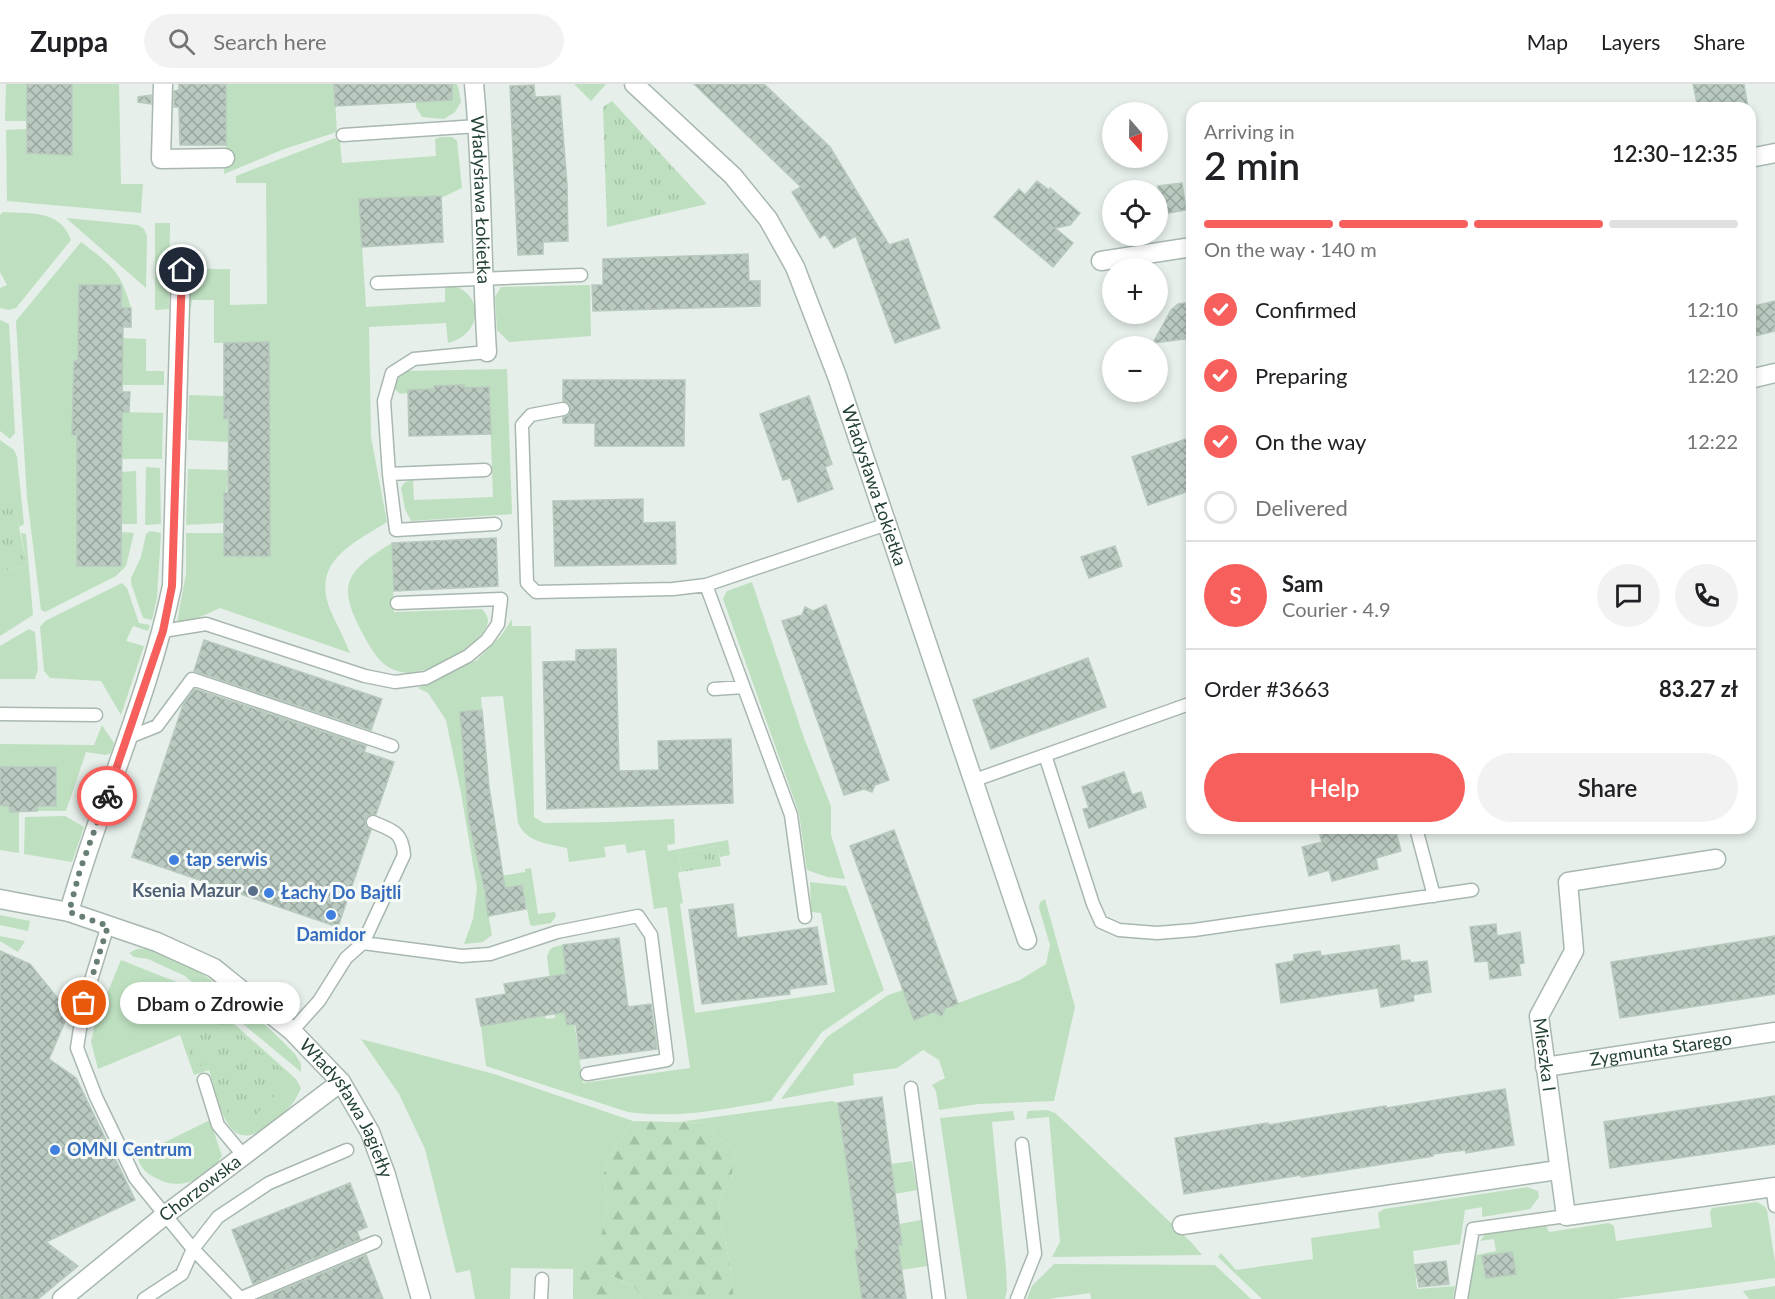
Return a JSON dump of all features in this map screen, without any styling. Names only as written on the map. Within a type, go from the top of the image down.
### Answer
[{"type":"street","points":[[163,84],[161,159],[225,158]]},
{"type":"street","name":"Władysława Łokietka","points":[[474,84],[478,126],[482,278],[487,352]]},
{"type":"street","name":"Władysława Łokietka","points":[[634,84],[733,176],[768,219],[795,267],[837,376],[1027,940]]},
{"type":"street","points":[[1756,157],[1775,153]]},
{"type":"street","points":[[1101,261],[1186,248]]},
{"type":"street","points":[[69,912],[80,870],[163,631],[172,586],[182,270]]},
{"type":"street","points":[[1756,378],[1775,373]]},
{"type":"street","name":"Mieszka I","points":[[1566,1216],[1539,1016],[1574,951],[1568,882],[1716,860]]},
{"type":"street","name":"Władysława Jagiełły","points":[[0,899],[69,912],[158,942],[214,968],[292,1031],[341,1082],[370,1132],[386,1175],[421,1299]]},
{"type":"street","name":"Zygmunta Starego","points":[[1545,1067],[1775,1032]]},
{"type":"street","name":"Chorzowska","points":[[62,1299],[165,1215],[341,1082]]},
{"type":"street","points":[[1182,1225],[1558,1170]]},
{"type":"street","points":[[1566,1216],[1773,1187]]},
{"type":"lane","points":[[343,135],[478,126]]},
{"type":"lane","points":[[376,282],[581,275]]},
{"type":"lane","points":[[487,352],[414,360],[392,373],[384,401],[396,530],[495,524]]},
{"type":"lane","points":[[562,409],[531,414],[522,425],[527,583],[536,592],[673,589],[706,585],[887,524]]},
{"type":"lane","points":[[389,474],[484,470]]},
{"type":"lane","points":[[706,585],[791,815],[805,917]]},
{"type":"lane","points":[[163,631],[206,624],[365,676],[395,682],[426,678],[468,656],[487,640],[498,624],[501,599],[397,603]]},
{"type":"lane","points":[[127,738],[157,726],[192,679],[392,746]]},
{"type":"lane","points":[[714,689],[743,687]]},
{"type":"lane","points":[[972,781],[1186,705]]},
{"type":"lane","points":[[0,714],[96,715]]},
{"type":"lane","points":[[1045,755],[1093,904],[1101,922],[1119,930],[1157,933],[1194,930],[1472,890]]},
{"type":"lane","points":[[292,1031],[319,1001],[346,958],[363,943],[404,855],[403,843],[397,832],[374,822]]},
{"type":"lane","points":[[1418,834],[1434,896]]},
{"type":"lane","points":[[363,943],[462,956],[490,954],[557,932],[638,916],[651,935],[668,1060],[587,1074]]},
{"type":"lane","points":[[108,926],[84,1003],[77,1048],[96,1097],[135,1178],[193,1249],[241,1299],[375,1242]]},
{"type":"lane","points":[[204,1080],[218,1125],[243,1155]]},
{"type":"lane","points":[[911,1088],[939,1299]]},
{"type":"lane","points":[[1017,1299],[1035,1254],[1022,1144]]},
{"type":"lane","points":[[144,1299],[182,1274],[193,1249],[218,1217],[269,1183],[347,1150]]},
{"type":"lane","points":[[1773,1187],[1775,1206]]},
{"type":"lane","points":[[1461,1299],[1473,1229],[1566,1216]]},
{"type":"lane","points":[[541,1299],[542,1279]]},
{"type":"green space","points":[[6,84],[27,84],[27,121],[5,121]]},
{"type":"green space","points":[[72,84],[119,84],[121,184],[143,184],[141,213],[7,201],[6,130],[26,129],[27,153],[72,155]]},
{"type":"green space","points":[[226,84],[334,84],[337,132],[284,149],[224,174]]},
{"type":"green space","points":[[416,84],[456,84],[461,102],[455,112],[444,119],[422,117],[416,107]]},
{"type":"green space","points":[[574,84],[606,84],[591,101]]},
{"type":"green space","points":[[612,101],[707,204],[607,227],[603,107]]},
{"type":"green space","points":[[452,137],[457,141],[462,188],[441,198],[441,196],[359,199],[366,307],[445,302],[445,284],[468,294],[475,312],[474,321],[469,330],[460,338],[448,343],[446,323],[369,327],[371,437],[387,522],[347,548],[330,569],[326,581],[326,596],[332,614],[350,653],[220,608],[180,626],[177,622],[186,574],[186,533],[224,533],[270,555],[269,342],[214,343],[214,300],[192,300],[191,307],[185,307],[185,278],[194,271],[205,269],[230,269],[230,305],[267,304],[266,183],[236,183],[236,176],[335,138],[340,142],[342,163],[436,156],[435,139]]},
{"type":"green space","points":[[3,212],[43,215],[52,218],[60,223],[71,240],[16,308],[9,310],[0,308],[0,288],[7,285],[0,272],[0,215]]},
{"type":"green space","points":[[66,218],[138,225],[144,229],[147,236],[146,288]]},
{"type":"green space","points":[[155,223],[170,223],[169,309],[155,310]]},
{"type":"green space","points":[[81,242],[113,269],[123,285],[131,308],[121,308],[121,285],[79,285],[78,361],[74,361],[72,435],[77,435],[77,565],[121,566],[121,532],[134,533],[126,566],[116,576],[45,612],[41,610],[27,497],[16,321]]},
{"type":"green space","points":[[590,285],[591,336],[509,342],[497,330],[495,297],[501,287]]},
{"type":"green space","points":[[0,320],[9,324],[15,433],[10,439],[0,431]]},
{"type":"green space","points":[[122,338],[146,339],[146,371],[164,371],[164,385],[118,385]]},
{"type":"green space","points":[[507,369],[512,514],[411,521],[405,509],[401,488],[404,483],[413,479],[414,500],[493,497],[489,388],[464,388],[463,385],[434,386],[433,389],[408,390],[408,393],[400,394],[395,389],[393,381],[397,374],[404,371]]},
{"type":"green space","points":[[189,395],[224,396],[225,419],[229,418],[228,442],[188,440]]},
{"type":"green space","points":[[118,412],[163,413],[162,459],[122,459],[122,436]]},
{"type":"green space","points":[[0,440],[14,450],[17,457],[24,524],[19,527],[15,509],[0,509]]},
{"type":"green space","points":[[146,467],[160,468],[161,524],[145,525]]},
{"type":"green space","points":[[188,469],[228,470],[224,523],[186,525]]},
{"type":"green space","points":[[136,471],[137,524],[122,524],[122,472]]},
{"type":"green space","points":[[15,508],[27,566],[0,571],[0,509]]},
{"type":"green space","points":[[150,531],[161,533],[157,598],[152,620],[143,618],[131,583],[141,557],[146,534]]},
{"type":"green space","points":[[21,533],[26,534],[33,615],[0,636],[0,571],[27,566]]},
{"type":"green space","points":[[392,543],[394,612],[482,609],[488,619],[485,630],[468,647],[430,668],[410,673],[392,669],[376,656],[356,621],[348,593],[349,583],[354,573],[363,563]]},
{"type":"green space","points":[[752,582],[804,738],[831,806],[831,835],[845,879],[827,877],[807,870],[799,813],[723,599],[727,591]]},
{"type":"green space","points":[[122,583],[127,588],[139,623],[150,625],[148,631],[133,626],[126,641],[144,646],[121,715],[101,681],[50,678],[44,671],[40,627],[45,621]]},
{"type":"green space","points":[[512,619],[512,626],[531,626],[534,817],[544,823],[674,819],[675,844],[667,845],[668,851],[728,840],[730,855],[720,857],[718,846],[678,853],[681,872],[678,873],[683,903],[680,904],[695,1013],[835,992],[821,913],[811,912],[810,882],[846,886],[884,990],[822,1032],[771,1101],[682,1114],[628,1112],[486,1066],[481,1026],[545,1016],[546,1019],[555,1018],[547,958],[552,948],[563,945],[583,1083],[690,1068],[667,907],[654,909],[645,850],[627,853],[625,844],[604,847],[606,857],[569,862],[567,848],[538,841],[526,834],[518,823],[503,696],[481,697],[482,710],[460,712],[482,879],[525,872],[525,869],[531,868],[538,914],[555,912],[556,916],[551,923],[532,926],[522,885],[484,891],[492,935],[483,942],[464,944],[473,919],[477,888],[461,793],[446,720],[428,693],[418,688],[477,660],[501,636]]},
{"type":"green space","points":[[29,629],[35,632],[38,669],[35,679],[0,679],[0,646]]},
{"type":"green space","points":[[102,725],[114,743],[111,753],[106,755],[86,752],[66,811],[37,811],[37,806],[56,806],[55,767],[0,767],[0,744],[94,745]]},
{"type":"green space","points":[[0,805],[9,806],[10,812],[19,811],[19,853],[0,850]]},
{"type":"green space","points":[[65,816],[84,827],[72,862],[24,854],[25,817]]},
{"type":"green space","points":[[718,846],[721,866],[681,872],[678,853]]},
{"type":"green space","points":[[1045,899],[1075,1007],[1054,1101],[978,1104],[939,1110],[936,1091],[932,1085],[945,1078],[939,1060],[923,1050],[897,1068],[853,1074],[854,1085],[781,1099],[827,1037],[888,995],[903,990],[914,1020],[934,1012],[941,1016],[945,1008],[1020,980],[1046,964],[1050,945],[1039,908],[1040,902]]},
{"type":"green space","points":[[0,915],[30,921],[28,931],[0,925]]},
{"type":"green space","points":[[0,936],[25,941],[18,952],[0,941]]},
{"type":"green space","points":[[137,949],[155,951],[176,959],[222,988],[295,1054],[301,1064],[301,1072],[185,976],[148,959],[134,957],[129,953]]},
{"type":"green space","points":[[121,960],[184,985],[214,1006],[296,1079],[301,1088],[284,1113],[254,1134],[242,1135],[234,1131],[226,1122],[209,1070],[194,1075],[180,1035],[98,1069],[91,1042],[95,1023]]},
{"type":"green space","points":[[216,1013],[292,1078],[246,1125],[229,1117],[210,1063],[195,1068],[183,1035]]},
{"type":"green space","points":[[361,1039],[494,1074],[633,1121],[616,1146],[604,1172],[607,1209],[600,1242],[573,1269],[511,1268],[510,1299],[475,1299],[470,1270],[456,1273],[425,1149],[399,1094]]},
{"type":"green space","points":[[832,1101],[838,1103],[859,1250],[855,1251],[862,1299],[734,1299],[730,1265],[718,1207],[724,1189],[731,1181],[735,1150],[715,1135],[707,1123],[679,1122]]},
{"type":"green space","points":[[1047,1110],[1055,1113],[1067,1124],[1202,1255],[1052,1257],[1060,1242],[1049,1117],[1026,1119],[1028,1111]]},
{"type":"green space","points":[[1013,1111],[1015,1120],[992,1122],[1006,1268],[1005,1299],[967,1299],[940,1118]]},
{"type":"green space","points":[[210,1120],[222,1156],[200,1177],[192,1181],[173,1184],[154,1177],[143,1168],[137,1156]]},
{"type":"green space","points":[[633,1121],[707,1123],[715,1135],[735,1150],[731,1181],[724,1189],[718,1207],[730,1265],[734,1299],[642,1299],[634,1286],[610,1275],[613,1299],[573,1299],[573,1269],[600,1241],[607,1209],[604,1172],[616,1146]]},
{"type":"green space","points":[[912,1161],[917,1190],[895,1194],[891,1164]]},
{"type":"green space","points":[[1527,1187],[1538,1191],[1539,1197],[1530,1209],[1482,1217],[1482,1207],[1465,1210],[1460,1244],[1413,1251],[1417,1289],[1455,1286],[1453,1299],[1262,1299],[1218,1257],[1221,1253],[1236,1270],[1313,1259],[1311,1238],[1380,1228],[1378,1213],[1384,1209]]},
{"type":"green space","points":[[1757,1202],[1767,1210],[1775,1262],[1775,1278],[1614,1299],[1467,1299],[1472,1262],[1477,1255],[1496,1251],[1494,1239],[1480,1241],[1486,1233],[1545,1224],[1549,1232],[1609,1223],[1614,1226],[1616,1241],[1712,1227],[1710,1212],[1712,1208]]},
{"type":"green space","points":[[921,1220],[927,1266],[901,1270],[898,1245],[901,1245],[899,1224]]},
{"type":"green space","points":[[1054,1264],[1215,1265],[1251,1299],[1091,1299],[1090,1293],[1048,1299],[1027,1299],[1032,1286]]},
{"type":"green space","points":[[609,1275],[634,1286],[642,1299],[613,1299]]},
{"type":"green space","points":[[1775,1286],[1775,1299],[1749,1299],[1743,1291]]},
{"type":"building","points":[[27,84],[72,84],[72,155],[27,153]]},
{"type":"building","points":[[179,84],[226,84],[226,145],[180,145],[179,107],[174,107],[174,91],[179,90]]},
{"type":"building","points":[[334,84],[452,84],[452,100],[335,106]]},
{"type":"building","points":[[694,84],[764,84],[830,147],[889,245],[908,239],[940,328],[895,343],[856,236],[834,248],[825,234],[820,238],[792,192],[801,187]]},
{"type":"building","points":[[1693,84],[1744,84],[1747,102],[1697,102]]},
{"type":"building","points":[[534,85],[535,97],[560,96],[567,184],[568,241],[543,242],[543,254],[518,255],[510,86]]},
{"type":"building","points":[[151,95],[151,104],[138,102],[138,97]]},
{"type":"building","points":[[1037,181],[1049,190],[1050,188],[1080,213],[1070,225],[1055,228],[1073,243],[1053,267],[994,217],[1019,189],[1025,195]]},
{"type":"building","points":[[1182,183],[1186,210],[1168,213],[1168,185]]},
{"type":"building","points":[[441,196],[443,242],[362,247],[359,199]]},
{"type":"building","points":[[748,254],[749,281],[760,281],[760,306],[593,311],[592,285],[603,285],[603,259]]},
{"type":"building","points":[[79,285],[121,285],[121,308],[131,308],[131,327],[123,327],[122,392],[130,392],[129,412],[122,412],[121,566],[77,566],[77,435],[72,435],[74,361],[78,361]]},
{"type":"building","points":[[1775,301],[1775,331],[1756,336],[1756,306]]},
{"type":"building","points":[[1186,303],[1186,339],[1168,341],[1168,336],[1157,336],[1163,324],[1168,324],[1171,310],[1178,304]]},
{"type":"building","points":[[269,342],[270,556],[224,556],[224,493],[228,493],[229,418],[224,419],[224,343]]},
{"type":"building","points":[[563,380],[685,380],[684,446],[595,446],[595,423],[563,423],[563,417],[569,415],[571,408],[569,403],[563,401]]},
{"type":"building","points":[[464,385],[464,388],[489,387],[491,434],[409,436],[408,390]]},
{"type":"building","points":[[809,396],[832,464],[825,467],[833,489],[798,502],[790,478],[783,480],[760,414]]},
{"type":"building","points":[[1186,439],[1186,492],[1148,505],[1132,457]]},
{"type":"building","points":[[643,499],[643,523],[675,522],[676,564],[555,566],[553,501]]},
{"type":"building","points":[[496,538],[498,586],[394,591],[392,543]]},
{"type":"building","points":[[1115,546],[1122,566],[1089,578],[1081,557]]},
{"type":"building","points":[[826,605],[889,780],[875,785],[872,792],[864,789],[844,795],[782,621],[802,615],[805,607],[813,611]]},
{"type":"building","points":[[204,640],[382,699],[371,730],[194,671]]},
{"type":"building","points":[[616,649],[619,771],[659,770],[658,741],[731,739],[733,803],[547,809],[543,662],[576,661],[576,650]]},
{"type":"building","points":[[1088,658],[1106,707],[991,749],[973,700]]},
{"type":"building","points":[[195,689],[366,746],[364,752],[394,762],[376,814],[369,815],[365,819],[366,826],[371,830],[338,927],[132,857],[183,705]]},
{"type":"building","points":[[482,710],[489,787],[505,888],[522,885],[526,909],[488,916],[485,891],[469,822],[460,712]]},
{"type":"building","points":[[0,767],[56,767],[56,806],[37,806],[37,811],[10,812],[9,806],[0,805]]},
{"type":"building","points":[[1124,772],[1132,795],[1141,792],[1146,807],[1089,828],[1083,809],[1089,808],[1082,787]]},
{"type":"building","points":[[894,830],[958,1004],[945,1008],[942,1016],[934,1012],[914,1020],[850,846]]},
{"type":"building","points":[[1320,834],[1397,834],[1401,851],[1376,858],[1378,869],[1332,881],[1329,870],[1309,876],[1302,847],[1322,842]]},
{"type":"building","points":[[733,904],[737,938],[817,927],[827,984],[789,989],[790,994],[702,1004],[689,910]]},
{"type":"building","points":[[1496,924],[1497,936],[1520,932],[1524,963],[1519,964],[1521,975],[1490,979],[1488,961],[1475,962],[1470,927]]},
{"type":"building","points":[[1775,936],[1775,994],[1620,1018],[1611,962]]},
{"type":"building","points":[[619,938],[628,1007],[651,1004],[657,1049],[580,1059],[576,1024],[567,1025],[565,1012],[481,1026],[476,999],[506,994],[504,984],[566,974],[563,945]]},
{"type":"building","points":[[1399,945],[1401,961],[1410,960],[1410,963],[1427,961],[1431,992],[1413,995],[1414,1001],[1381,1007],[1378,988],[1281,1003],[1276,964],[1294,961],[1294,955],[1320,951],[1321,956]]},
{"type":"building","name":"OMNI Centrum","points":[[0,951],[30,964],[69,1012],[49,1059],[76,1078],[135,1200],[46,1242],[78,1266],[38,1299],[0,1299]]},
{"type":"building","points":[[1505,1089],[1514,1145],[1466,1153],[1465,1150],[1433,1154],[1433,1156],[1184,1194],[1175,1138]]},
{"type":"building","points":[[1775,1096],[1775,1144],[1610,1168],[1604,1122]]},
{"type":"building","points":[[882,1097],[902,1245],[898,1245],[906,1299],[862,1299],[855,1250],[859,1250],[838,1103]]},
{"type":"building","points":[[350,1183],[367,1227],[357,1231],[360,1239],[253,1284],[232,1230]]},
{"type":"building","points":[[1512,1252],[1516,1274],[1486,1278],[1482,1256]]},
{"type":"building","points":[[366,1255],[383,1299],[260,1299]]},
{"type":"building","points":[[1446,1261],[1449,1284],[1419,1287],[1415,1265]]},
{"type":"way so far","points":[[84,1003],[108,926],[69,912],[80,870],[107,796]]},
{"type":"place","name":"tap serwis","points":[[174,860]]},
{"type":"place","name":"Ksenia Mazur","points":[[253,891]]},
{"type":"place","name":"Łachy Do Bajtli","points":[[269,893]]},
{"type":"place","name":"Damidor","points":[[331,915]]},
{"type":"place","name":"Dbam o Zdrowie","points":[[84,1003]]},
{"type":"place","name":"OMNI Centrum","points":[[55,1150]]},
{"type":"route","points":[[107,796],[163,631],[172,586],[182,270]]}]
